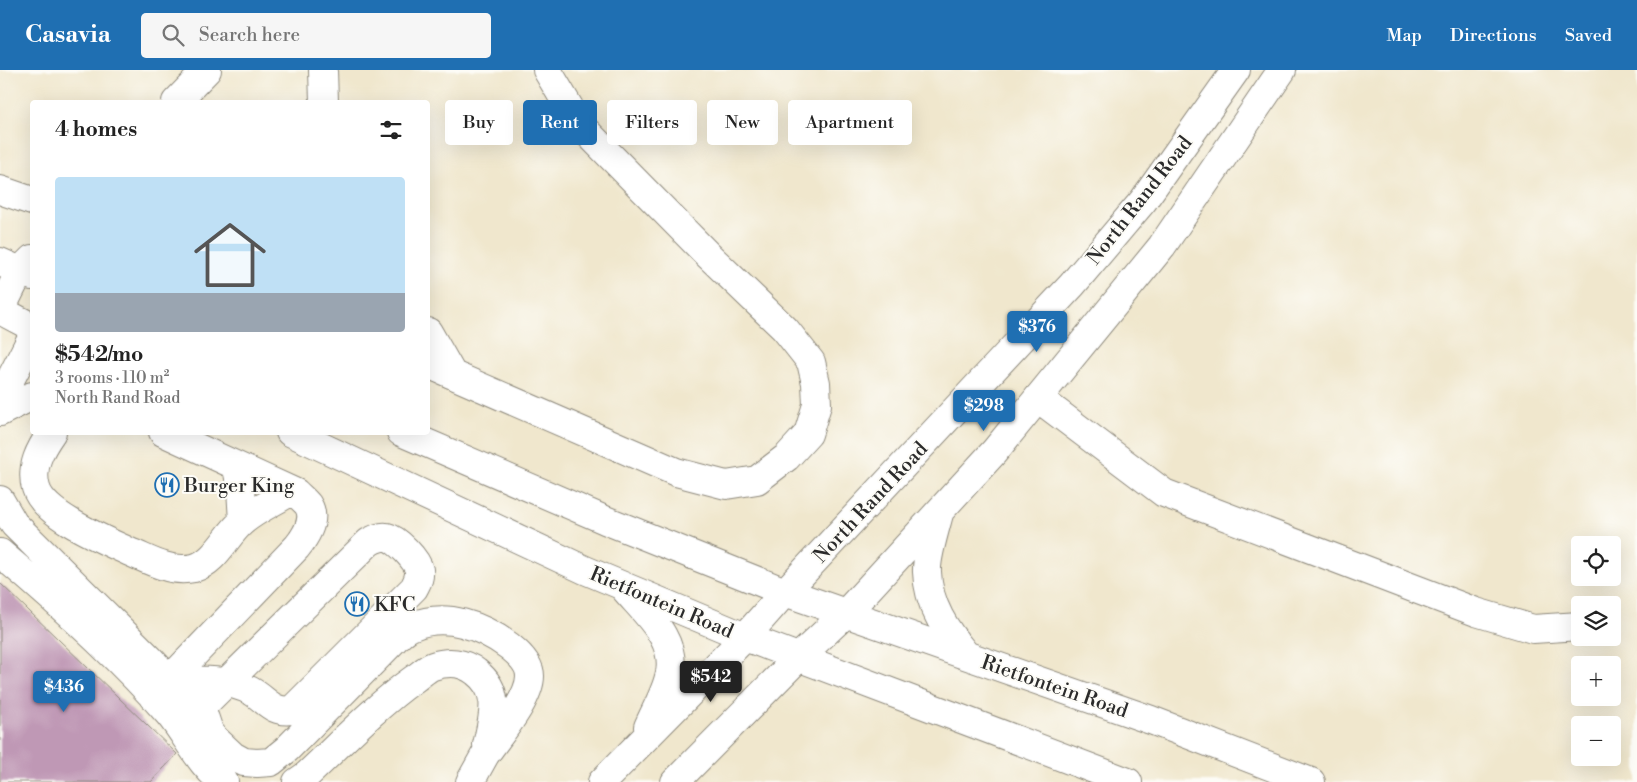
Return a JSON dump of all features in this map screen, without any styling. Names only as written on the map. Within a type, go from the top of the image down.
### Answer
[{"type":"main road","points":[[178,100],[207,70]]},
{"type":"main road","points":[[323,70],[324,100]]},
{"type":"main road","points":[[430,338],[440,369],[676,472],[726,485],[757,480],[787,457],[808,434],[817,405],[816,383],[811,362],[785,330],[707,254],[580,124],[564,101],[548,70]]},
{"type":"main road","name":"North Rand Road","points":[[602,782],[745,637],[1072,285],[1143,201],[1236,70]]},
{"type":"main road","name":"North Rand Road","points":[[675,782],[798,658],[846,613],[994,452],[1162,246],[1282,70]]},
{"type":"main road","points":[[0,190],[30,200]]},
{"type":"main road","points":[[21,267],[0,310],[30,325]]},
{"type":"main road","points":[[0,403],[30,341]]},
{"type":"main road","points":[[0,412],[30,397]]},
{"type":"main road","points":[[1038,398],[1164,493],[1476,612],[1533,629],[1571,627]]},
{"type":"main road","points":[[50,435],[41,448],[34,465],[36,489],[48,506],[91,534],[164,567],[181,570],[194,568],[202,564],[243,521],[291,491]]},
{"type":"main road","points":[[161,688],[297,547],[307,535],[311,513],[308,505],[291,491],[169,435]]},
{"type":"main road","name":"Rietfontein Road","points":[[296,435],[584,570],[798,658],[1128,782]]},
{"type":"main road","name":"Rietfontein Road","points":[[408,435],[604,520],[785,592],[1151,720],[1311,782]]},
{"type":"main road","points":[[237,467],[241,489],[243,521]]},
{"type":"main road","points":[[0,500],[14,524],[189,719],[204,763],[224,782]]},
{"type":"main road","points":[[939,513],[926,571],[931,601],[950,637],[966,655]]},
{"type":"main road","points":[[0,553],[30,578],[108,651],[161,688],[227,682],[251,691],[282,712],[292,710],[414,588],[419,579],[419,569],[414,559],[389,537],[378,537],[369,542],[227,682],[189,719]]},
{"type":"main road","points":[[620,584],[662,633],[670,650],[672,665],[669,679],[640,745]]},
{"type":"main road","points":[[189,719],[205,719],[209,731],[215,739],[233,756],[244,762],[271,762],[411,626],[424,622],[460,622],[495,636],[514,650],[526,662],[530,675],[528,689],[517,709],[470,782]]},
{"type":"main road","points":[[297,782],[307,776],[402,688],[432,666],[450,663],[461,664],[475,671],[486,681],[493,695],[495,707],[485,756]]},
{"type":"building","points":[[0,583],[177,754],[151,782],[0,782]]},
{"type":"place","name":"Burger King","points":[[167,485]]},
{"type":"place","name":"KFC","points":[[357,604]]}]
